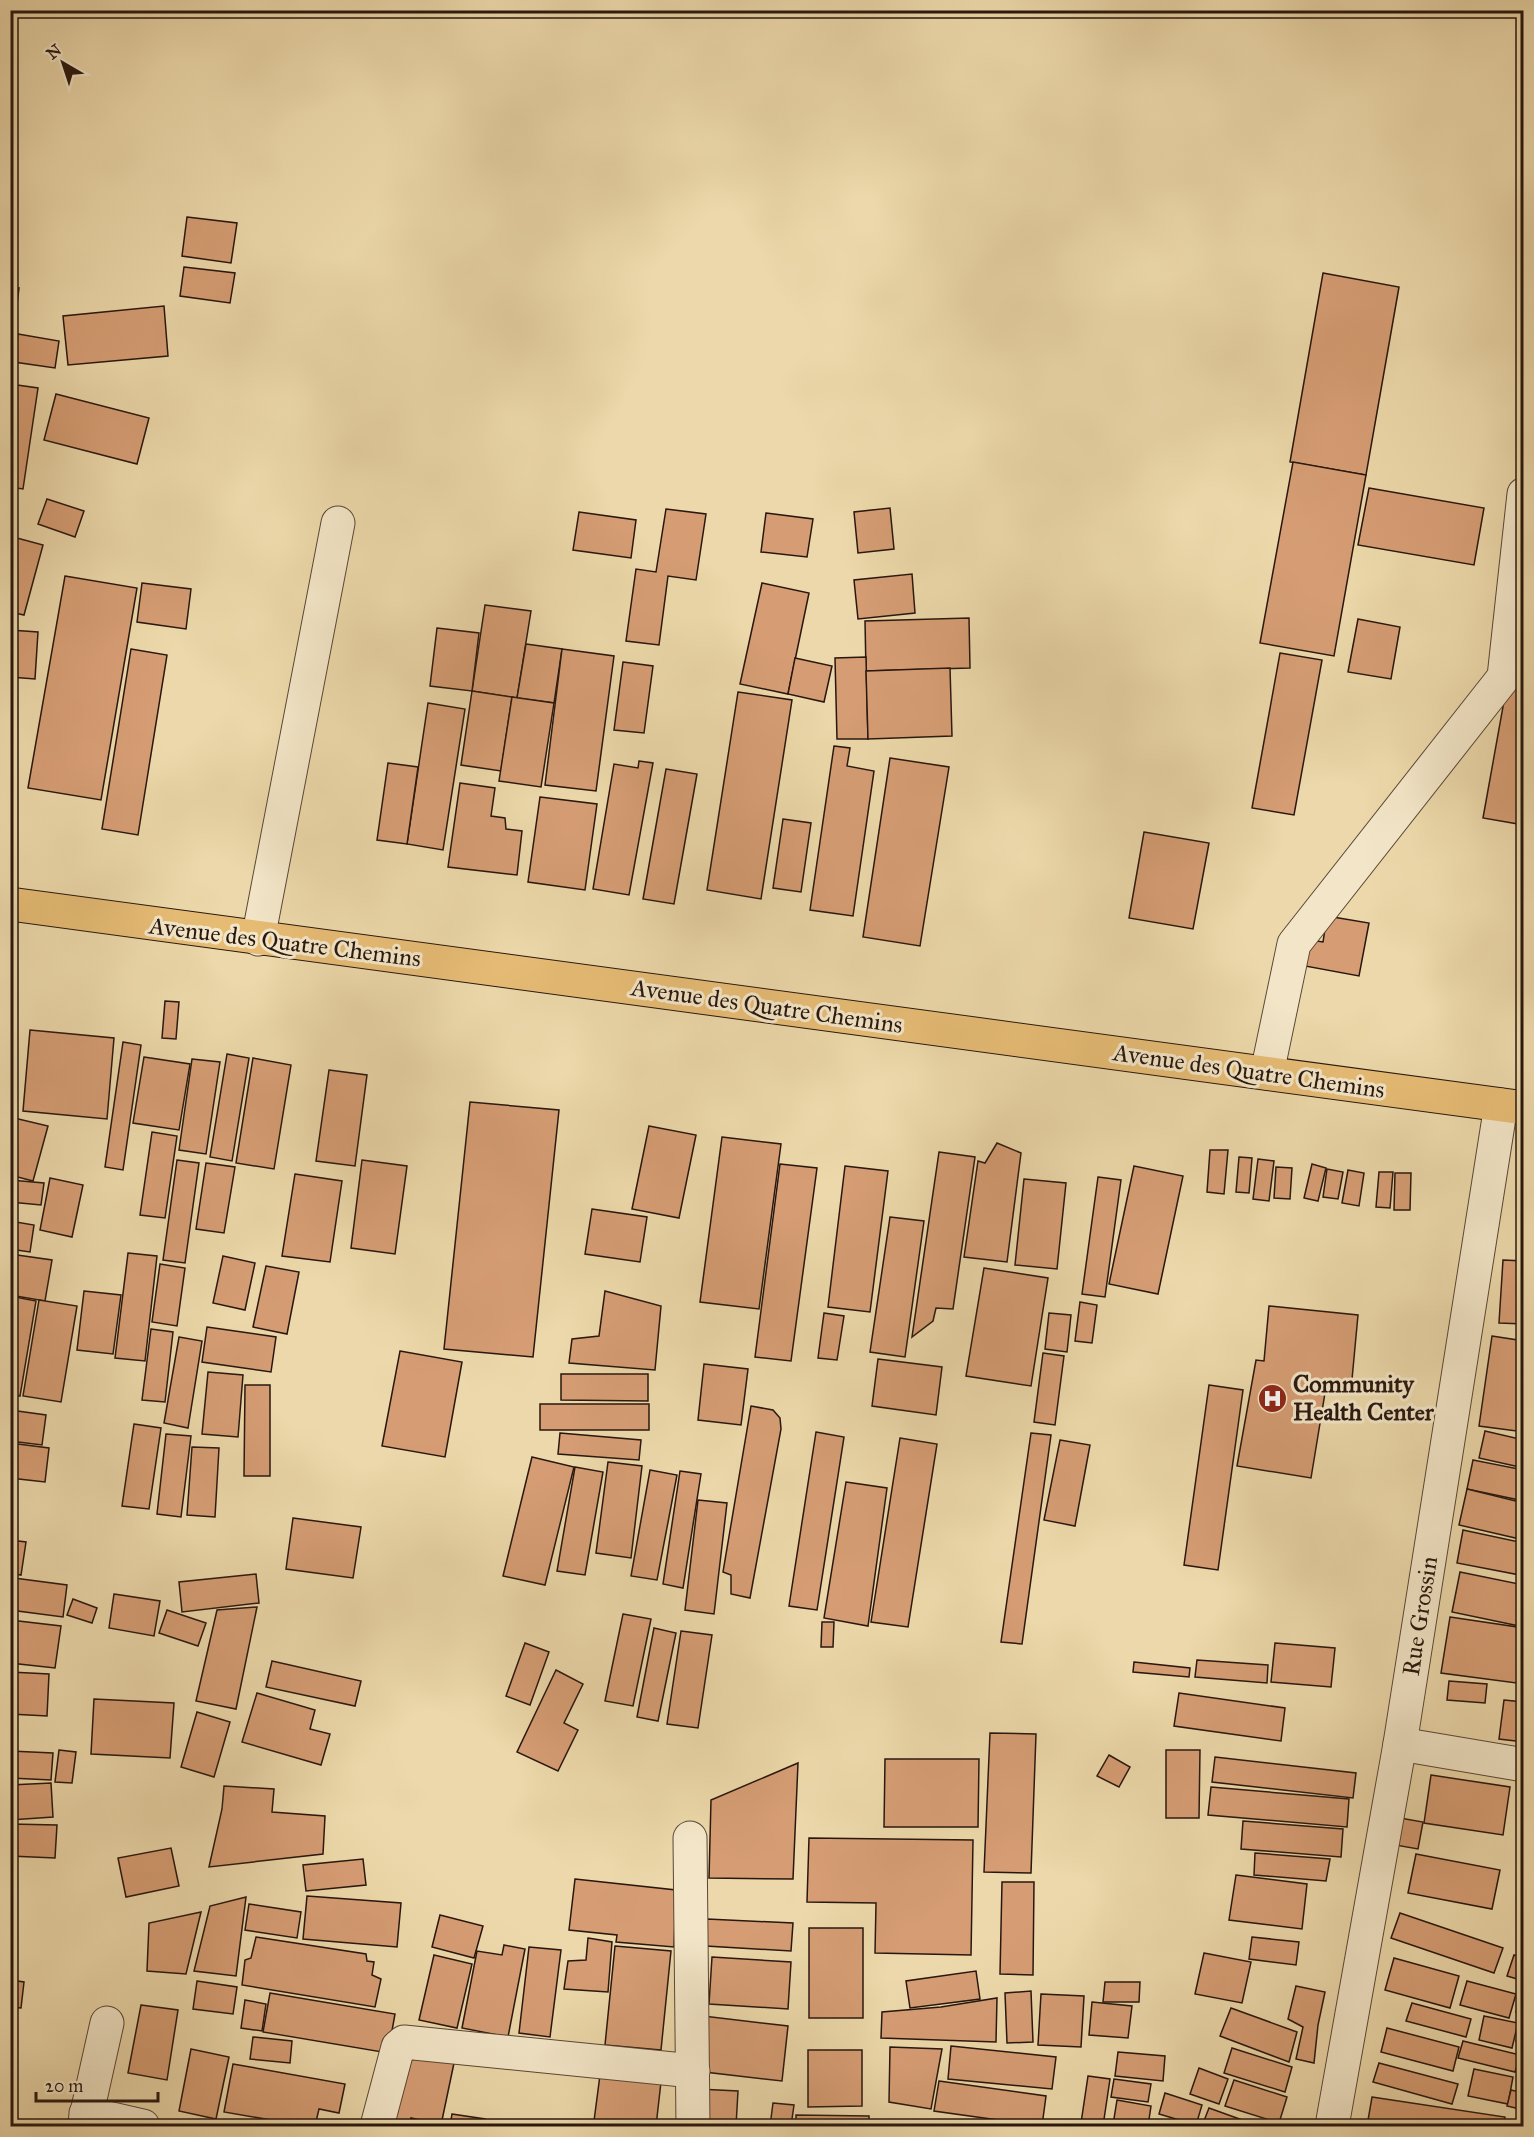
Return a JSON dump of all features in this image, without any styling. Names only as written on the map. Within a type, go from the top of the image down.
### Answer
[{"type":"main road","name":"Avenue des Quatre Chemins","points":[[10,904],[1512,1107]]},
{"type":"street","points":[[1268,1073],[1294,944],[1504,677],[1524,494]]},
{"type":"street","points":[[258,939],[338,523]]},
{"type":"street","name":"Rue Grossin","points":[[1332,2127],[1512,1107]]},
{"type":"street","points":[[1400,1744],[1524,1765]]},
{"type":"street","points":[[690,1838],[693,2127]]},
{"type":"street","points":[[107,2023],[85,2120],[143,2127]]},
{"type":"street","points":[[378,2127],[398,2047],[404,2042],[693,2071]]},
{"type":"building","points":[[187,217],[237,223],[231,263],[182,256]]},
{"type":"building","points":[[184,267],[235,273],[230,303],[180,296]]},
{"type":"building","points":[[1323,273],[1399,287],[1366,475],[1290,462]]},
{"type":"building","points":[[10,287],[19,288],[12,346],[10,346]]},
{"type":"building","points":[[164,306],[168,356],[68,365],[63,316]]},
{"type":"building","points":[[18,334],[59,341],[55,368],[14,362]]},
{"type":"building","points":[[10,384],[38,388],[23,489],[10,487]]},
{"type":"building","points":[[56,394],[149,418],[137,464],[44,440]]},
{"type":"building","points":[[1293,462],[1366,475],[1334,656],[1260,643]]},
{"type":"building","points":[[1369,488],[1484,508],[1474,565],[1358,545]]},
{"type":"building","points":[[47,499],[84,511],[75,537],[38,524]]},
{"type":"building","points":[[890,508],[894,549],[858,553],[854,512]]},
{"type":"building","points":[[666,509],[706,514],[696,580],[668,576],[659,645],[626,641],[636,569],[656,572]]},
{"type":"building","points":[[579,512],[636,520],[631,558],[573,550]]},
{"type":"building","points":[[766,513],[813,519],[807,557],[761,552]]},
{"type":"building","points":[[17,538],[43,545],[24,615],[10,612],[10,562]]},
{"type":"building","points":[[912,574],[915,613],[858,619],[854,580]]},
{"type":"building","points":[[65,576],[137,588],[101,800],[28,788]]},
{"type":"building","points":[[142,583],[191,589],[186,629],[137,622]]},
{"type":"building","points":[[762,583],[809,593],[788,694],[740,684]]},
{"type":"building","points":[[1522,601],[1524,601],[1524,825],[1483,818]]},
{"type":"building","points":[[485,605],[531,611],[517,698],[472,691]]},
{"type":"building","points":[[969,618],[970,668],[866,671],[865,621]]},
{"type":"building","points":[[1358,619],[1400,627],[1391,679],[1348,672]]},
{"type":"building","points":[[437,628],[479,633],[472,691],[430,686]]},
{"type":"building","points":[[10,630],[38,632],[35,679],[10,677]]},
{"type":"building","points":[[526,644],[562,649],[554,703],[517,698]]},
{"type":"building","points":[[131,649],[167,655],[138,835],[102,829]]},
{"type":"building","points":[[562,649],[614,656],[596,791],[545,785]]},
{"type":"building","points":[[1280,653],[1322,660],[1294,815],[1252,808]]},
{"type":"building","points":[[866,657],[868,739],[837,739],[835,658]]},
{"type":"building","points":[[795,658],[832,666],[824,702],[788,694]]},
{"type":"building","points":[[623,662],[653,666],[644,733],[614,730]]},
{"type":"building","points":[[950,668],[952,736],[868,739],[866,671]]},
{"type":"building","points":[[472,691],[512,697],[501,771],[461,765]]},
{"type":"building","points":[[738,692],[792,700],[761,899],[707,890]]},
{"type":"building","points":[[512,697],[554,703],[541,787],[499,781]]},
{"type":"building","points":[[428,703],[465,709],[443,850],[407,844]]},
{"type":"building","points":[[834,746],[850,748],[847,766],[874,771],[853,916],[810,910]]},
{"type":"building","points":[[890,758],[949,767],[920,946],[863,937]]},
{"type":"building","points":[[639,761],[653,763],[629,895],[593,889],[614,764],[638,768]]},
{"type":"building","points":[[388,763],[418,767],[407,844],[377,840]]},
{"type":"building","points":[[666,769],[697,774],[674,904],[643,899]]},
{"type":"building","points":[[460,783],[495,788],[491,816],[505,818],[506,829],[522,831],[517,875],[448,867]]},
{"type":"building","points":[[540,797],[597,804],[585,890],[528,882]]},
{"type":"building","points":[[783,819],[811,823],[801,892],[773,888]]},
{"type":"building","points":[[1144,832],[1209,843],[1193,929],[1129,918]]},
{"type":"building","points":[[1327,916],[1369,923],[1359,976],[1305,966],[1310,940],[1323,942]]},
{"type":"building","points":[[165,1001],[179,1002],[176,1039],[162,1038]]},
{"type":"building","points":[[30,1030],[114,1038],[107,1119],[23,1111]]},
{"type":"building","points":[[123,1042],[141,1045],[123,1170],[105,1167]]},
{"type":"building","points":[[227,1054],[249,1058],[232,1161],[210,1157]]},
{"type":"building","points":[[144,1057],[190,1064],[179,1130],[133,1123]]},
{"type":"building","points":[[253,1058],[291,1065],[274,1169],[236,1163]]},
{"type":"building","points":[[192,1059],[220,1062],[206,1154],[179,1150]]},
{"type":"building","points":[[329,1070],[367,1075],[355,1166],[316,1161]]},
{"type":"building","points":[[470,1102],[559,1110],[533,1357],[444,1349]]},
{"type":"building","points":[[10,1117],[48,1126],[33,1181],[10,1175]]},
{"type":"building","points":[[649,1126],[696,1135],[679,1218],[632,1209]]},
{"type":"building","points":[[152,1132],[177,1136],[165,1218],[140,1215]]},
{"type":"building","points":[[722,1137],[781,1144],[759,1309],[700,1302]]},
{"type":"building","points":[[997,1143],[1021,1153],[1007,1262],[964,1257],[978,1161],[985,1163]]},
{"type":"building","points":[[1210,1150],[1228,1150],[1224,1194],[1207,1192]]},
{"type":"building","points":[[939,1152],[975,1157],[953,1309],[936,1308],[933,1321],[912,1337]]},
{"type":"building","points":[[1239,1157],[1252,1158],[1249,1193],[1236,1192]]},
{"type":"building","points":[[1258,1159],[1274,1161],[1269,1201],[1253,1199]]},
{"type":"building","points":[[177,1160],[199,1163],[185,1263],[163,1260]]},
{"type":"building","points":[[362,1160],[407,1166],[395,1254],[351,1248]]},
{"type":"building","points":[[206,1163],[235,1167],[224,1233],[196,1229]]},
{"type":"building","points":[[780,1164],[817,1168],[791,1361],[755,1357]]},
{"type":"building","points":[[1312,1164],[1326,1168],[1318,1201],[1304,1198]]},
{"type":"building","points":[[845,1166],[888,1171],[870,1312],[828,1307]]},
{"type":"building","points":[[1134,1166],[1183,1176],[1158,1294],[1109,1284]]},
{"type":"building","points":[[1276,1167],[1292,1168],[1290,1199],[1274,1198]]},
{"type":"building","points":[[1327,1169],[1343,1172],[1338,1199],[1323,1197]]},
{"type":"building","points":[[1348,1170],[1364,1173],[1359,1206],[1342,1203]]},
{"type":"building","points":[[1379,1172],[1393,1172],[1390,1208],[1376,1207]]},
{"type":"building","points":[[1395,1173],[1411,1173],[1410,1210],[1394,1210]]},
{"type":"building","points":[[295,1174],[342,1181],[330,1262],[282,1256]]},
{"type":"building","points":[[1098,1177],[1121,1180],[1105,1297],[1082,1294]]},
{"type":"building","points":[[50,1178],[83,1185],[72,1237],[40,1230]]},
{"type":"building","points":[[1024,1179],[1066,1183],[1057,1269],[1015,1265]]},
{"type":"building","points":[[10,1180],[44,1183],[41,1205],[10,1202]]},
{"type":"building","points":[[592,1209],[647,1217],[640,1262],[585,1254]]},
{"type":"building","points":[[890,1217],[924,1221],[905,1357],[870,1352]]},
{"type":"building","points":[[10,1221],[34,1225],[30,1252],[10,1249]]},
{"type":"building","points":[[128,1253],[157,1256],[145,1361],[115,1358]]},
{"type":"building","points":[[10,1254],[52,1260],[45,1301],[10,1295]]},
{"type":"building","points":[[223,1256],[255,1263],[245,1310],[213,1303]]},
{"type":"building","points":[[1503,1260],[1524,1261],[1524,1324],[1499,1323]]},
{"type":"building","points":[[160,1264],[185,1268],[177,1326],[152,1322]]},
{"type":"building","points":[[266,1266],[299,1272],[287,1334],[253,1327]]},
{"type":"building","points":[[984,1268],[1048,1278],[1031,1386],[966,1376]]},
{"type":"building","points":[[84,1291],[121,1295],[113,1354],[77,1350]]},
{"type":"building","points":[[605,1291],[661,1306],[655,1370],[569,1363],[572,1339],[599,1336]]},
{"type":"building","points":[[10,1296],[36,1301],[20,1396],[10,1394]]},
{"type":"building","points":[[39,1300],[77,1306],[61,1402],[23,1396]]},
{"type":"building","points":[[1080,1302],[1097,1305],[1092,1343],[1075,1341]]},
{"type":"building","points":[[1269,1306],[1358,1315],[1351,1390],[1326,1387],[1311,1478],[1237,1466],[1256,1360],[1264,1361]]},
{"type":"building","points":[[824,1313],[844,1316],[837,1360],[818,1358]]},
{"type":"building","points":[[1049,1313],[1071,1315],[1067,1352],[1045,1349]]},
{"type":"building","points":[[207,1327],[276,1337],[271,1372],[202,1362]]},
{"type":"building","points":[[151,1329],[173,1332],[165,1402],[142,1400]]},
{"type":"building","points":[[1492,1336],[1524,1341],[1524,1432],[1479,1426]]},
{"type":"building","points":[[179,1337],[202,1341],[188,1428],[164,1423]]},
{"type":"building","points":[[400,1351],[462,1362],[445,1457],[382,1446]]},
{"type":"building","points":[[1043,1353],[1064,1356],[1055,1425],[1034,1422]]},
{"type":"building","points":[[878,1359],[942,1367],[936,1415],[872,1406]]},
{"type":"building","points":[[704,1364],[748,1369],[741,1425],[698,1420]]},
{"type":"building","points":[[208,1372],[243,1375],[238,1437],[202,1434]]},
{"type":"building","points":[[561,1374],[648,1374],[648,1401],[561,1400]]},
{"type":"building","points":[[245,1385],[270,1385],[270,1476],[244,1476]]},
{"type":"building","points":[[1209,1385],[1243,1390],[1218,1570],[1184,1565]]},
{"type":"building","points":[[540,1404],[649,1404],[649,1430],[540,1430]]},
{"type":"building","points":[[751,1406],[773,1410],[780,1418],[781,1429],[750,1598],[731,1594],[731,1575],[723,1572]]},
{"type":"building","points":[[10,1410],[46,1415],[42,1445],[10,1441]]},
{"type":"building","points":[[134,1424],[161,1428],[149,1509],[122,1506]]},
{"type":"building","points":[[1485,1431],[1524,1440],[1524,1468],[1479,1458]]},
{"type":"building","points":[[816,1432],[844,1437],[817,1610],[789,1606]]},
{"type":"building","points":[[560,1433],[641,1440],[639,1460],[558,1454]]},
{"type":"building","points":[[1031,1433],[1051,1435],[1022,1644],[1001,1642]]},
{"type":"building","points":[[166,1434],[191,1436],[181,1517],[157,1514]]},
{"type":"building","points":[[900,1438],[937,1444],[908,1627],[871,1622]]},
{"type":"building","points":[[1060,1440],[1090,1445],[1075,1526],[1044,1520]]},
{"type":"building","points":[[10,1443],[49,1448],[45,1482],[10,1478]]},
{"type":"building","points":[[192,1447],[219,1448],[215,1517],[187,1515]]},
{"type":"building","points":[[532,1457],[574,1467],[545,1585],[503,1576]]},
{"type":"building","points":[[1473,1460],[1524,1470],[1524,1501],[1467,1489]]},
{"type":"building","points":[[608,1462],[642,1466],[631,1558],[596,1553]]},
{"type":"building","points":[[575,1467],[603,1472],[585,1575],[557,1571]]},
{"type":"building","points":[[650,1470],[677,1475],[657,1580],[631,1576]]},
{"type":"building","points":[[680,1471],[701,1474],[683,1588],[663,1584]]},
{"type":"building","points":[[846,1482],[887,1488],[868,1626],[824,1618]]},
{"type":"building","points":[[1467,1489],[1524,1503],[1524,1540],[1459,1525]]},
{"type":"building","points":[[698,1500],[727,1503],[714,1614],[685,1610]]},
{"type":"building","points":[[293,1518],[361,1527],[353,1578],[286,1569]]},
{"type":"building","points":[[1463,1530],[1524,1543],[1520,1575],[1457,1563]]},
{"type":"building","points":[[10,1540],[26,1542],[21,1575],[10,1573]]},
{"type":"building","points":[[1460,1572],[1524,1585],[1524,1627],[1452,1612]]},
{"type":"building","points":[[256,1574],[259,1603],[182,1612],[179,1582]]},
{"type":"building","points":[[14,1578],[67,1585],[63,1617],[10,1610]]},
{"type":"building","points":[[114,1594],[160,1601],[154,1636],[109,1628]]},
{"type":"building","points":[[73,1599],[97,1608],[92,1623],[67,1615]]},
{"type":"building","points":[[257,1607],[236,1709],[196,1701],[217,1610]]},
{"type":"building","points":[[167,1610],[206,1623],[198,1646],[159,1633]]},
{"type":"building","points":[[623,1614],[651,1619],[633,1706],[605,1701]]},
{"type":"building","points":[[1450,1617],[1524,1628],[1524,1684],[1441,1673]]},
{"type":"building","points":[[10,1620],[61,1626],[55,1668],[10,1663]]},
{"type":"building","points":[[822,1622],[834,1622],[833,1647],[821,1647]]},
{"type":"building","points":[[654,1628],[676,1633],[658,1721],[637,1717]]},
{"type":"building","points":[[681,1631],[712,1635],[698,1728],[667,1724]]},
{"type":"building","points":[[525,1643],[549,1652],[530,1705],[506,1696]]},
{"type":"building","points":[[1275,1643],[1335,1648],[1331,1687],[1271,1682]]},
{"type":"building","points":[[1197,1660],[1268,1665],[1267,1683],[1195,1677]]},
{"type":"building","points":[[272,1661],[361,1681],[355,1706],[266,1687]]},
{"type":"building","points":[[1134,1662],[1190,1668],[1189,1677],[1133,1672]]},
{"type":"building","points":[[556,1670],[583,1684],[564,1723],[578,1730],[558,1771],[517,1752]]},
{"type":"building","points":[[10,1672],[49,1674],[47,1716],[10,1714]]},
{"type":"building","points":[[1449,1681],[1487,1684],[1485,1703],[1447,1700]]},
{"type":"building","points":[[257,1693],[315,1710],[310,1729],[330,1734],[321,1765],[242,1742]]},
{"type":"building","points":[[1179,1693],[1285,1708],[1281,1741],[1174,1726]]},
{"type":"building","points":[[94,1699],[174,1703],[170,1758],[91,1754]]},
{"type":"building","points":[[1504,1700],[1524,1702],[1524,1742],[1499,1739]]},
{"type":"building","points":[[197,1712],[230,1722],[214,1777],[181,1767]]},
{"type":"building","points":[[990,1733],[1036,1734],[1031,1873],[984,1872]]},
{"type":"building","points":[[59,1750],[76,1752],[72,1783],[55,1782]]},
{"type":"building","points":[[1166,1750],[1200,1750],[1199,1818],[1166,1818]]},
{"type":"building","points":[[10,1751],[53,1753],[51,1780],[10,1778]]},
{"type":"building","points":[[1109,1755],[1130,1767],[1119,1787],[1097,1776]]},
{"type":"building","points":[[1215,1757],[1356,1773],[1353,1798],[1212,1782]]},
{"type":"building","points":[[885,1759],[979,1759],[978,1827],[884,1827]]},
{"type":"building","points":[[798,1763],[793,1879],[709,1878],[711,1800]]},
{"type":"building","points":[[1431,1775],[1510,1787],[1503,1835],[1424,1823]]},
{"type":"building","points":[[51,1783],[53,1817],[10,1820],[10,1785]]},
{"type":"building","points":[[224,1786],[274,1789],[272,1812],[325,1816],[323,1854],[209,1867],[222,1809]]},
{"type":"building","points":[[1211,1787],[1349,1799],[1347,1827],[1208,1815]]},
{"type":"building","points":[[1400,1818],[1423,1822],[1418,1849],[1395,1845]]},
{"type":"building","points":[[1243,1821],[1343,1829],[1341,1857],[1241,1849]]},
{"type":"building","points":[[10,1824],[57,1825],[55,1858],[10,1856]]},
{"type":"building","points":[[809,1838],[973,1840],[971,1955],[875,1953],[876,1903],[807,1902]]},
{"type":"building","points":[[171,1848],[179,1886],[126,1897],[118,1858]]},
{"type":"building","points":[[1255,1853],[1330,1859],[1326,1881],[1254,1875]]},
{"type":"building","points":[[1416,1854],[1500,1870],[1492,1909],[1408,1893]]},
{"type":"building","points":[[363,1859],[366,1885],[306,1891],[303,1865]]},
{"type":"building","points":[[1236,1875],[1307,1884],[1302,1929],[1229,1920]]},
{"type":"building","points":[[575,1879],[676,1890],[674,1947],[616,1942],[617,1935],[569,1930]]},
{"type":"building","points":[[1002,1882],[1034,1882],[1033,1975],[1000,1974]]},
{"type":"building","points":[[307,1896],[401,1903],[397,1947],[303,1939]]},
{"type":"building","points":[[246,1897],[236,1976],[194,1971],[210,1906]]},
{"type":"building","points":[[249,1904],[301,1912],[297,1938],[245,1930]]},
{"type":"building","points":[[201,1912],[186,1974],[147,1971],[149,1923]]},
{"type":"building","points":[[1400,1913],[1503,1948],[1494,1973],[1391,1938]]},
{"type":"building","points":[[440,1915],[483,1926],[474,1958],[432,1947]]},
{"type":"building","points":[[707,1919],[793,1923],[791,1951],[706,1946]]},
{"type":"building","points":[[809,1928],[863,1928],[863,2018],[809,2018]]},
{"type":"building","points":[[256,1937],[366,1954],[367,1961],[374,1962],[372,1975],[381,1979],[375,2007],[242,1985],[245,1960],[251,1958]]},
{"type":"building","points":[[1252,1937],[1299,1942],[1296,1965],[1249,1959]]},
{"type":"building","points":[[588,1938],[612,1942],[608,1992],[564,1989],[568,1961],[586,1960]]},
{"type":"building","points":[[504,1945],[525,1949],[508,2037],[462,2028],[477,1951],[502,1955]]},
{"type":"building","points":[[615,1946],[671,1951],[661,2050],[605,2045]]},
{"type":"building","points":[[529,1947],[561,1950],[550,2037],[519,2033]]},
{"type":"building","points":[[1204,1953],[1251,1962],[1242,2003],[1195,1994]]},
{"type":"building","points":[[434,1955],[472,1964],[457,2028],[419,2020]]},
{"type":"building","points":[[1514,1955],[1524,1958],[1524,1981],[1507,1976]]},
{"type":"building","points":[[712,1957],[791,1962],[788,2009],[709,2004]]},
{"type":"building","points":[[1394,1958],[1459,1976],[1450,2008],[1385,1990]]},
{"type":"building","points":[[976,1971],[980,1999],[910,2008],[906,1981]]},
{"type":"building","points":[[10,1980],[24,1982],[21,2008],[10,2007]]},
{"type":"building","points":[[197,1981],[237,1987],[233,2014],[193,2009]]},
{"type":"building","points":[[1467,1981],[1516,1994],[1509,2018],[1460,2005]]},
{"type":"building","points":[[1105,1982],[1140,1982],[1139,2002],[1103,2002]]},
{"type":"building","points":[[1296,1986],[1325,1992],[1318,2025],[1314,2063],[1296,2059],[1303,2027],[1288,2019]]},
{"type":"building","points":[[1522,1989],[1524,1990],[1524,2014],[1516,2012]]},
{"type":"building","points":[[1031,1991],[1033,2042],[1007,2043],[1005,1993]]},
{"type":"building","points":[[270,1993],[395,2014],[388,2053],[263,2032]]},
{"type":"building","points":[[1041,1994],[1084,1996],[1081,2047],[1038,2045]]},
{"type":"building","points":[[997,1998],[996,2042],[881,2038],[882,2012],[941,2007]]},
{"type":"building","points":[[245,2000],[266,2004],[262,2031],[241,2028]]},
{"type":"building","points":[[1092,2002],[1132,2006],[1128,2038],[1089,2035]]},
{"type":"building","points":[[1412,2003],[1471,2019],[1466,2037],[1406,2021]]},
{"type":"building","points":[[141,2005],[178,2010],[167,2080],[128,2073]]},
{"type":"building","points":[[1231,2008],[1297,2032],[1289,2062],[1220,2036]]},
{"type":"building","points":[[703,2016],[788,2026],[782,2081],[696,2071]]},
{"type":"building","points":[[1484,2016],[1518,2023],[1512,2048],[1479,2040]]},
{"type":"building","points":[[1524,2021],[1524,2043],[1516,2041]]},
{"type":"building","points":[[1387,2028],[1459,2047],[1453,2071],[1381,2052]]},
{"type":"building","points":[[253,2037],[292,2041],[290,2063],[250,2059]]},
{"type":"building","points":[[1463,2041],[1520,2055],[1515,2072],[1458,2058]]},
{"type":"building","points":[[951,2046],[1056,2057],[1052,2089],[948,2079]]},
{"type":"building","points":[[890,2047],[942,2049],[931,2109],[889,2102]]},
{"type":"building","points":[[1232,2048],[1292,2067],[1285,2092],[1224,2073]]},
{"type":"building","points":[[191,2049],[229,2057],[216,2119],[179,2111]]},
{"type":"building","points":[[808,2050],[862,2050],[862,2106],[808,2107]]},
{"type":"building","points":[[1118,2052],[1165,2056],[1163,2081],[1115,2076]]},
{"type":"building","points":[[404,2053],[454,2063],[441,2125],[411,2118],[409,2126],[389,2126]]},
{"type":"building","points":[[1379,2063],[1458,2084],[1452,2104],[1373,2082]]},
{"type":"building","points":[[233,2064],[345,2084],[339,2113],[319,2109],[315,2126],[306,2126],[224,2112]]},
{"type":"building","points":[[1199,2068],[1228,2079],[1219,2104],[1190,2094]]},
{"type":"building","points":[[1474,2069],[1513,2077],[1508,2104],[1468,2096]]},
{"type":"building","points":[[600,2075],[661,2082],[656,2126],[594,2121]]},
{"type":"building","points":[[1088,2076],[1110,2079],[1103,2126],[1081,2123]]},
{"type":"building","points":[[1114,2079],[1151,2084],[1148,2102],[1111,2097]]},
{"type":"building","points":[[1234,2080],[1287,2097],[1279,2123],[1225,2106]]},
{"type":"building","points":[[939,2081],[1046,2096],[1042,2126],[934,2111]]},
{"type":"building","points":[[698,2089],[738,2091],[736,2126],[697,2126]]},
{"type":"building","points":[[1511,2090],[1524,2093],[1524,2110],[1507,2106]]},
{"type":"building","points":[[1165,2093],[1202,2105],[1196,2125],[1159,2114]]},
{"type":"building","points":[[1372,2097],[1505,2117],[1503,2126],[1367,2126]]},
{"type":"building","points":[[1117,2100],[1151,2106],[1148,2126],[1113,2125]]},
{"type":"building","points":[[773,2103],[794,2105],[791,2126],[770,2126]]},
{"type":"building","points":[[1209,2108],[1259,2126],[1202,2126]]},
{"type":"building","points":[[452,2114],[485,2119],[484,2126],[450,2126]]},
{"type":"building","points":[[796,2115],[869,2116],[869,2126],[796,2126]]},
{"type":"building","points":[[902,2121],[936,2125],[936,2126],[901,2126]]},
{"type":"building","points":[[937,2122],[966,2126],[937,2126]]},
{"type":"building","points":[[599,2123],[636,2126],[598,2126]]},
{"type":"place","name":"Community Health Center","points":[[1272,1398]]}]
